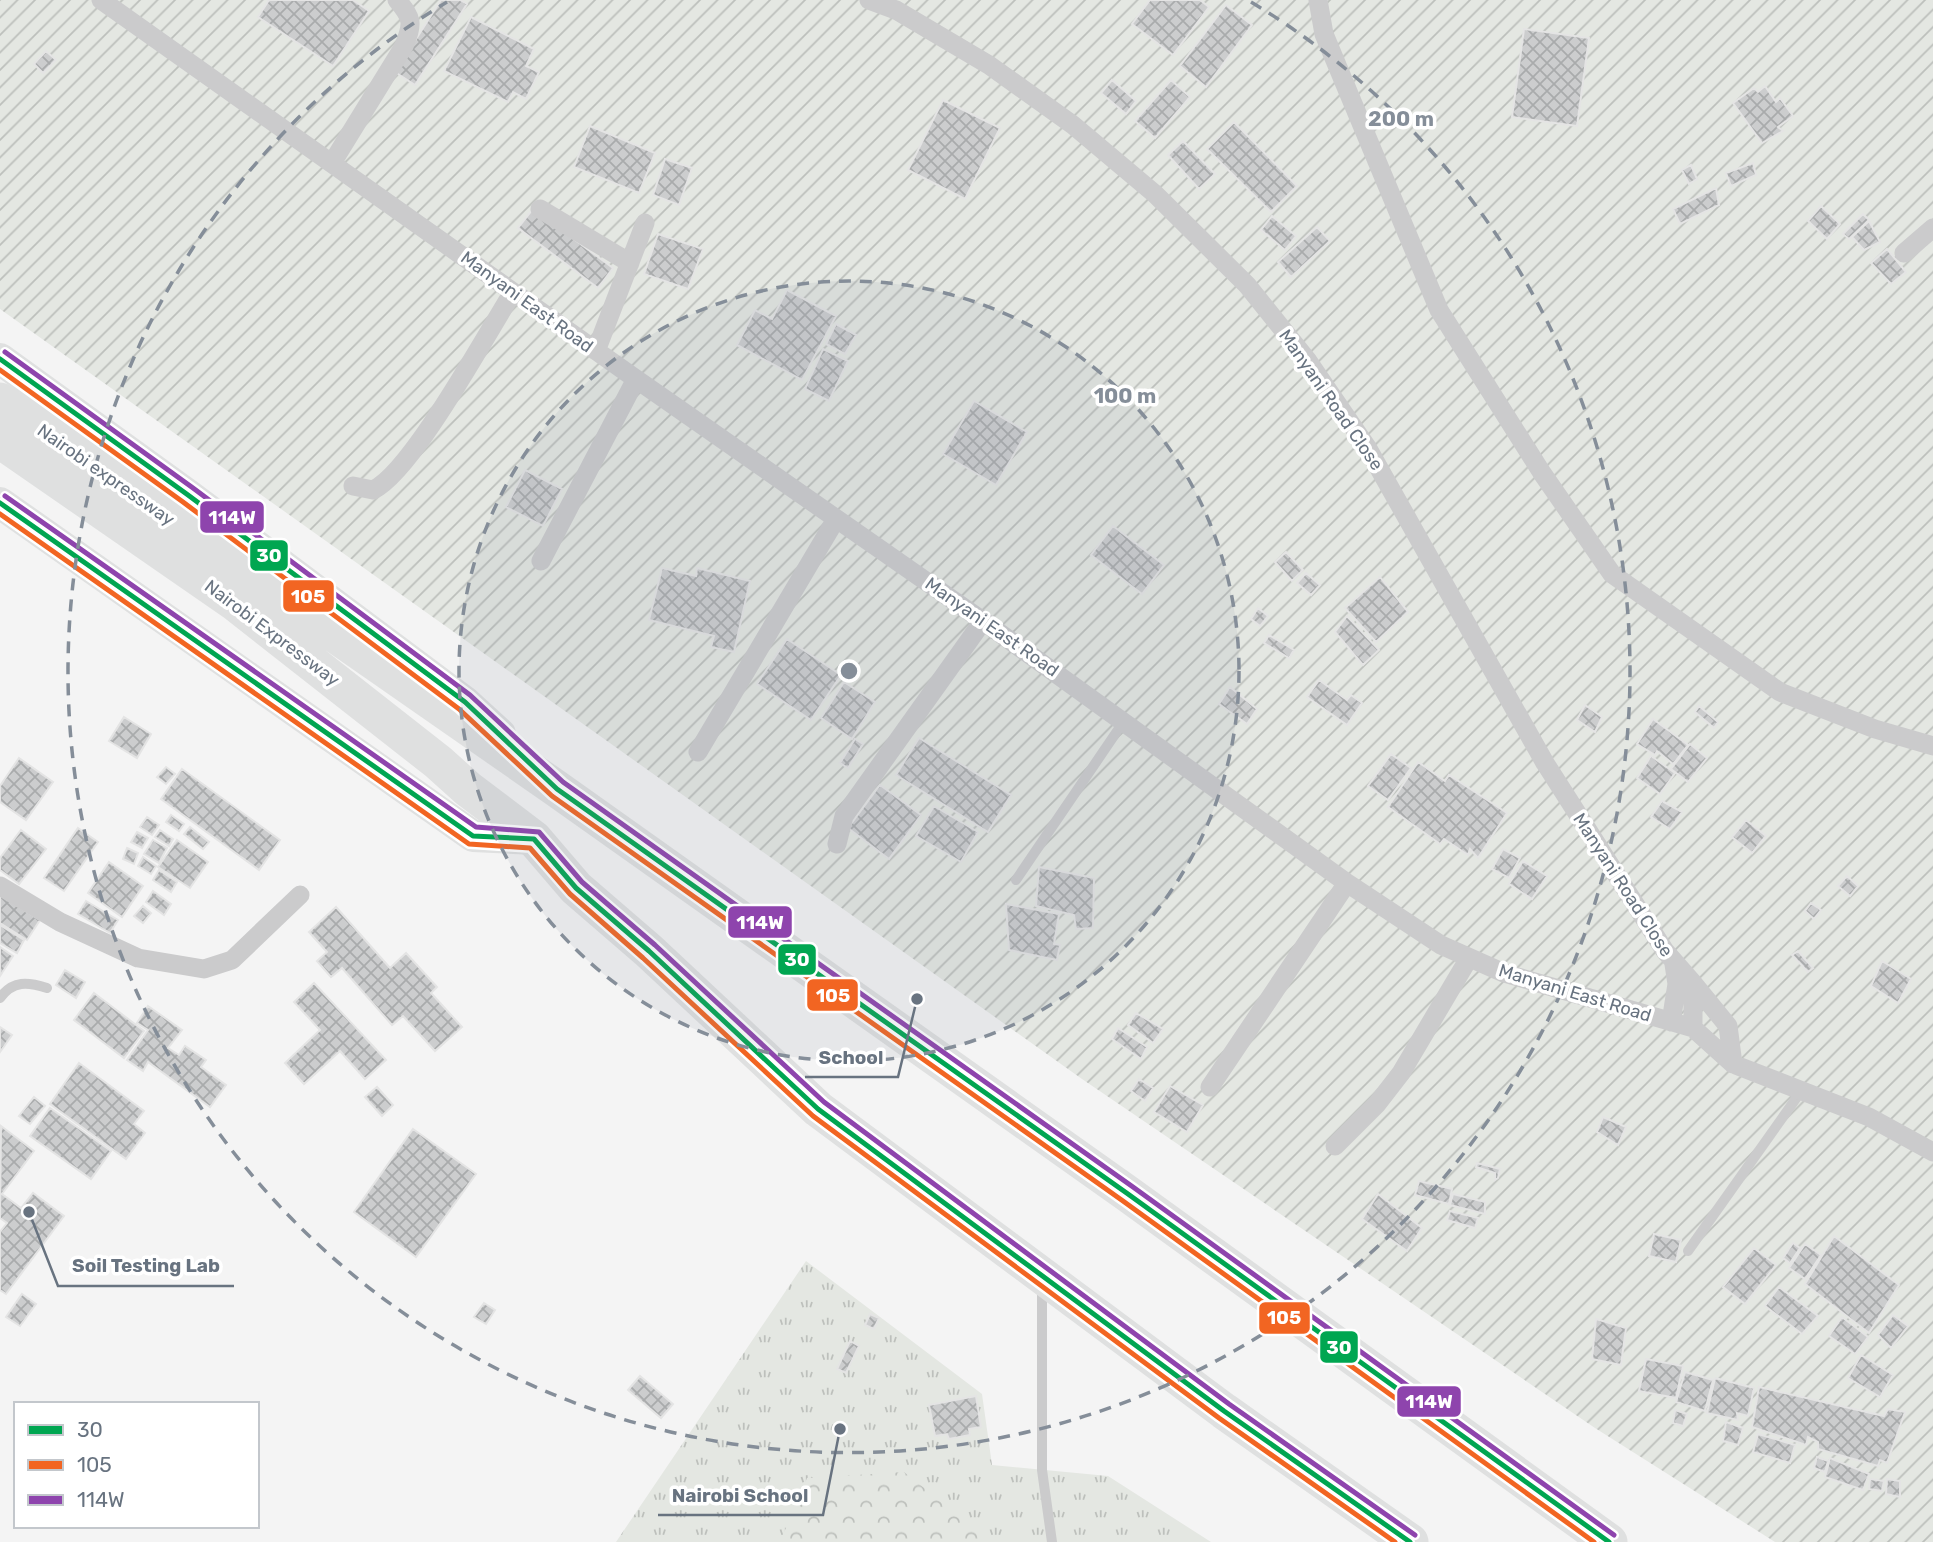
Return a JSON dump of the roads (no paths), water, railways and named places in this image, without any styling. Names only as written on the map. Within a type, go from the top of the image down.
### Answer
[{"type":"highway","name":"Nairobi expressway","points":[[0,401],[557,789],[1116,1185],[1609,1542]]},
{"type":"highway","name":"Nairobi Expressway","points":[[0,440],[234,602],[534,839],[576,888],[649,951],[818,1110],[1224,1412],[1410,1542]]},
{"type":"main road","points":[[0,359],[466,702],[557,789]]},
{"type":"main road","points":[[0,503],[472,836],[534,839]]},
{"type":"street","name":"Manyani East Road","points":[[101,0],[983,621],[1347,883],[1441,944],[1504,973],[1693,1028],[1733,1064],[1869,1117],[1933,1152]]},
{"type":"street","points":[[331,163],[404,46],[412,27],[409,13],[397,0]]},
{"type":"street","name":"Manyani Road Close","points":[[869,0],[896,10],[989,65],[1073,125],[1155,194],[1247,285],[1308,361],[1367,447],[1545,763],[1674,964],[1728,1026],[1733,1064]]},
{"type":"street","points":[[1318,0],[1324,34],[1439,310],[1542,473],[1612,575],[1780,692],[1875,729],[1933,746]]},
{"type":"street","points":[[540,209],[630,263]]},
{"type":"street","points":[[596,351],[645,223]]},
{"type":"street","points":[[1904,253],[1933,228]]},
{"type":"street","points":[[354,486],[373,490],[394,475],[428,429],[513,292]]},
{"type":"street","points":[[541,562],[636,379]]},
{"type":"street","points":[[698,752],[836,519]]},
{"type":"street","points":[[837,844],[844,816],[983,621]]},
{"type":"street","points":[[1210,1087],[1347,883]]},
{"type":"street","points":[[0,886],[60,922],[138,958],[204,969],[232,960],[300,895]]},
{"type":"street","points":[[1335,1146],[1377,1104],[1401,1073],[1469,958]]},
{"type":"street","name":"Manyani Road Close","points":[[1671,1022],[1677,984],[1674,964]]},
{"type":"street","points":[[1693,983],[1693,1028]]},
{"type":"lane","points":[[1016,880],[1124,721]]},
{"type":"lane","points":[[0,998],[18,984],[29,982],[47,988]]},
{"type":"lane","points":[[1688,1251],[1802,1090]]},
{"type":"lane","points":[[1042,1278],[1042,1470],[1052,1542]]},
{"type":"place","name":"School","points":[[917,999]]},
{"type":"place","name":"Soil Testing Lab","points":[[29,1212]]},
{"type":"place","name":"Nairobi School","points":[[840,1429]]}]
